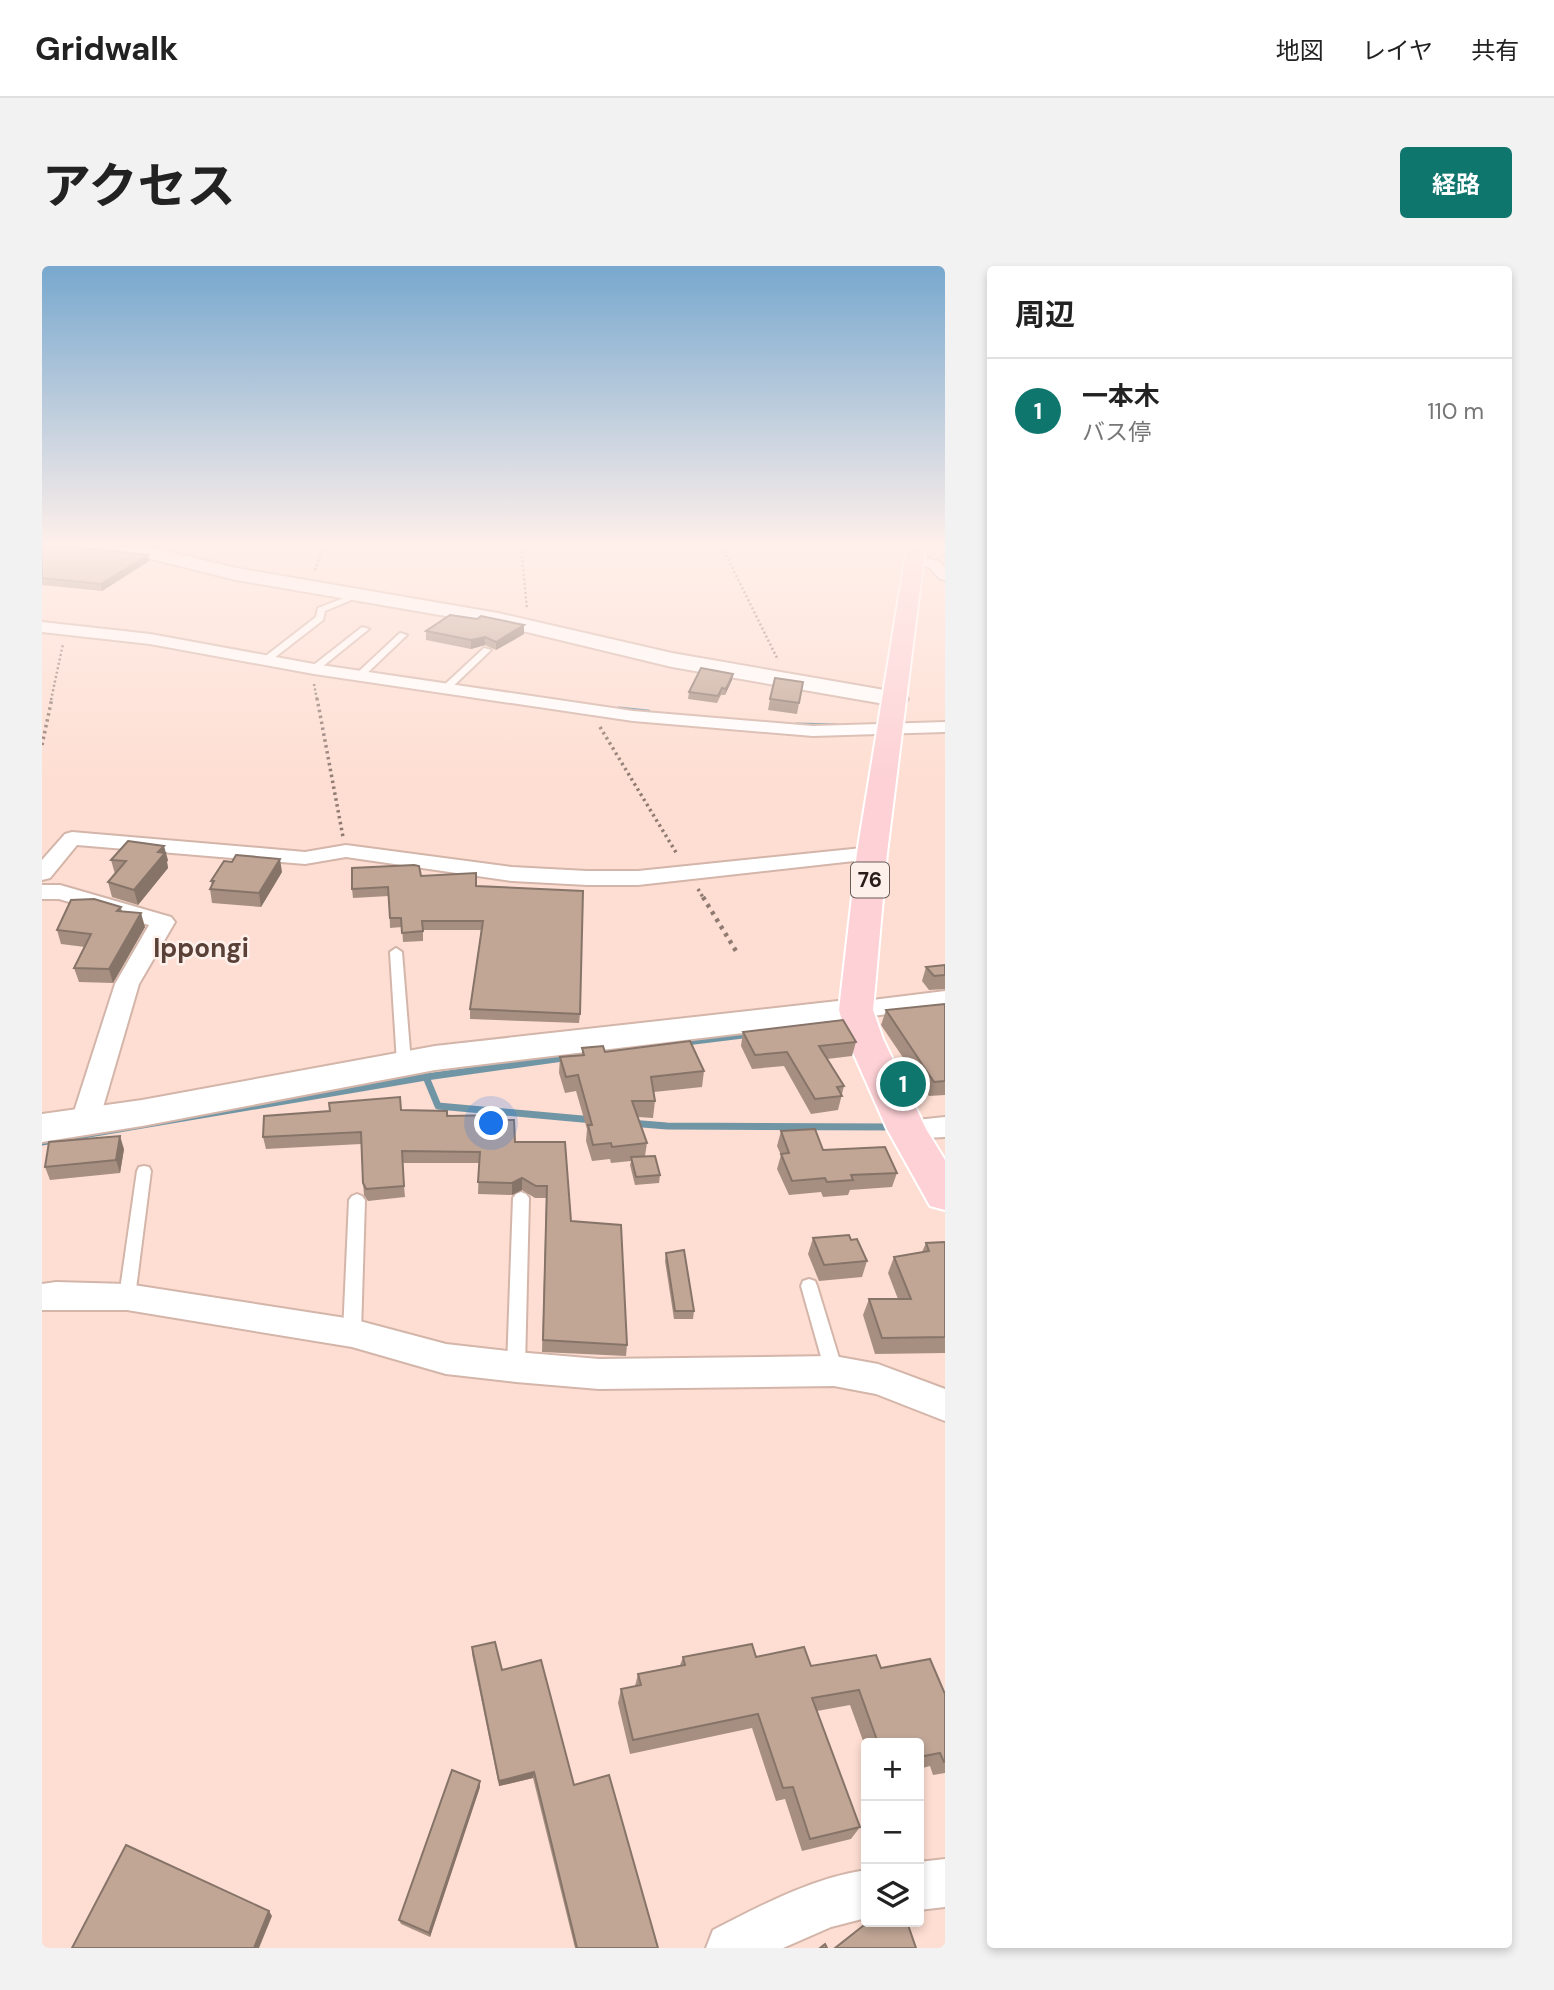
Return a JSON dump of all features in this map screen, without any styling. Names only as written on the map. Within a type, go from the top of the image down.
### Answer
[{"type":"main road","name":"76","points":[[905,625],[872,853],[856,1010],[865,1039],[907,1129],[945,1195]]},
{"type":"street","points":[[522,625],[672,660],[788,680],[945,727]]},
{"type":"street","points":[[42,627],[150,639],[314,669],[589,710],[774,729],[813,731],[893,713]]},
{"type":"street","points":[[42,873],[72,838],[305,858],[346,850],[512,874],[638,878],[872,853]]},
{"type":"street","points":[[42,892],[60,892],[163,922],[127,984],[85,1121]]},
{"type":"street","points":[[42,1128],[404,1063],[945,999]]},
{"type":"street","points":[[907,1129],[945,1127]]},
{"type":"street","points":[[42,1297],[127,1297],[352,1333],[446,1359],[516,1367],[598,1374],[834,1371],[878,1379],[945,1405]]},
{"type":"street","points":[[924,1885],[945,1884]]},
{"type":"street","points":[[731,1948],[783,1920],[849,1896],[861,1895]]},
{"type":"lane","points":[[266,660],[310,625]]},
{"type":"lane","points":[[314,669],[365,629]]},
{"type":"lane","points":[[359,676],[402,635]]},
{"type":"lane","points":[[445,689],[487,650]]},
{"type":"lane","points":[[396,952],[404,1063]]},
{"type":"lane","points":[[127,1297],[144,1171]]},
{"type":"lane","points":[[516,1367],[522,1198]]},
{"type":"lane","points":[[352,1333],[357,1200]]},
{"type":"lane","points":[[809,1286],[834,1371]]},
{"type":"path","points":[[761,625],[788,680]]},
{"type":"path","points":[[42,745],[66,629]]},
{"type":"path","points":[[314,669],[313,676],[346,850]]},
{"type":"path","points":[[589,710],[736,951]]},
{"type":"building","points":[[434,625],[523,625],[496,642],[485,637],[471,640],[426,631]]},
{"type":"building","points":[[701,668],[733,674],[726,689],[722,688],[718,696],[689,692]]},
{"type":"building","points":[[775,678],[803,682],[799,703],[770,699]]},
{"type":"building","points":[[128,841],[164,846],[158,852],[165,853],[134,890],[108,882],[126,861],[111,860]]},
{"type":"building","points":[[236,855],[280,859],[259,893],[210,889],[214,881],[211,881],[224,861],[232,862]]},
{"type":"building","points":[[419,866],[421,876],[476,873],[476,886],[583,891],[580,1014],[470,1009],[483,921],[422,921],[423,931],[402,933],[401,918],[390,918],[388,887],[352,889],[352,868]]},
{"type":"building","points":[[94,899],[121,907],[117,911],[141,913],[109,969],[74,968],[91,934],[57,930],[71,900]]},
{"type":"building","points":[[945,965],[945,975],[934,976],[926,967]]},
{"type":"building","points":[[945,1004],[945,1081],[934,1082],[886,1010]]},
{"type":"building","points":[[843,1020],[856,1042],[819,1046],[844,1086],[837,1087],[842,1096],[815,1099],[787,1052],[755,1055],[743,1032]]},
{"type":"building","points":[[690,1041],[704,1071],[651,1077],[655,1101],[632,1101],[647,1143],[612,1147],[611,1143],[593,1145],[588,1125],[592,1125],[578,1075],[566,1077],[560,1057],[584,1055],[582,1048],[603,1046],[605,1052]]},
{"type":"building","points":[[400,1097],[401,1110],[447,1111],[447,1116],[500,1115],[500,1120],[514,1120],[515,1142],[565,1142],[571,1221],[621,1225],[627,1345],[543,1340],[547,1186],[536,1186],[522,1178],[512,1183],[478,1182],[480,1152],[402,1151],[404,1186],[366,1189],[363,1183],[361,1132],[263,1137],[264,1116],[330,1111],[329,1103]]},
{"type":"building","points":[[815,1129],[823,1150],[885,1147],[897,1173],[851,1175],[853,1180],[827,1182],[825,1178],[792,1181],[781,1154],[789,1153],[781,1131]]},
{"type":"building","points":[[120,1136],[116,1160],[45,1167],[49,1142]]},
{"type":"building","points":[[655,1156],[660,1175],[636,1177],[631,1157]]},
{"type":"building","points":[[849,1235],[851,1240],[857,1239],[867,1261],[824,1265],[813,1238]]},
{"type":"building","points":[[945,1242],[945,1337],[882,1338],[869,1299],[911,1299],[894,1257],[929,1251],[926,1243]]},
{"type":"building","points":[[684,1250],[694,1311],[675,1311],[666,1253]]},
{"type":"building","points":[[495,1642],[502,1670],[541,1660],[574,1785],[609,1775],[658,1948],[577,1948],[534,1772],[499,1781],[472,1647]]},
{"type":"building","points":[[752,1644],[756,1657],[804,1647],[811,1666],[876,1655],[881,1668],[930,1659],[945,1694],[945,1762],[940,1753],[924,1756],[924,1738],[876,1738],[859,1690],[812,1698],[860,1827],[810,1839],[793,1787],[783,1788],[758,1714],[633,1740],[621,1689],[641,1685],[638,1674],[685,1665],[683,1657]]},
{"type":"building","points":[[452,1770],[480,1781],[429,1933],[399,1920]]},
{"type":"building","points":[[126,1845],[269,1911],[254,1948],[72,1948]]},
{"type":"building","points":[[862,1927],[909,1927],[916,1948],[835,1948]]},
{"type":"waterway","points":[[90,628],[150,635]]},
{"type":"waterway","points":[[619,709],[648,712]]},
{"type":"waterway","points":[[797,725],[837,726]]},
{"type":"waterway","points":[[597,1053],[751,1034]]},
{"type":"waterway","points":[[426,1077],[570,1057]]},
{"type":"waterway","points":[[42,1142],[426,1077]]},
{"type":"waterway","points":[[426,1077],[438,1106],[593,1120]]},
{"type":"waterway","points":[[630,1123],[667,1126],[897,1127]]},
{"type":"place","name":"一本木","points":[[903,1084]]},
{"type":"district","name":"Ippongi","points":[[201,948]]}]
